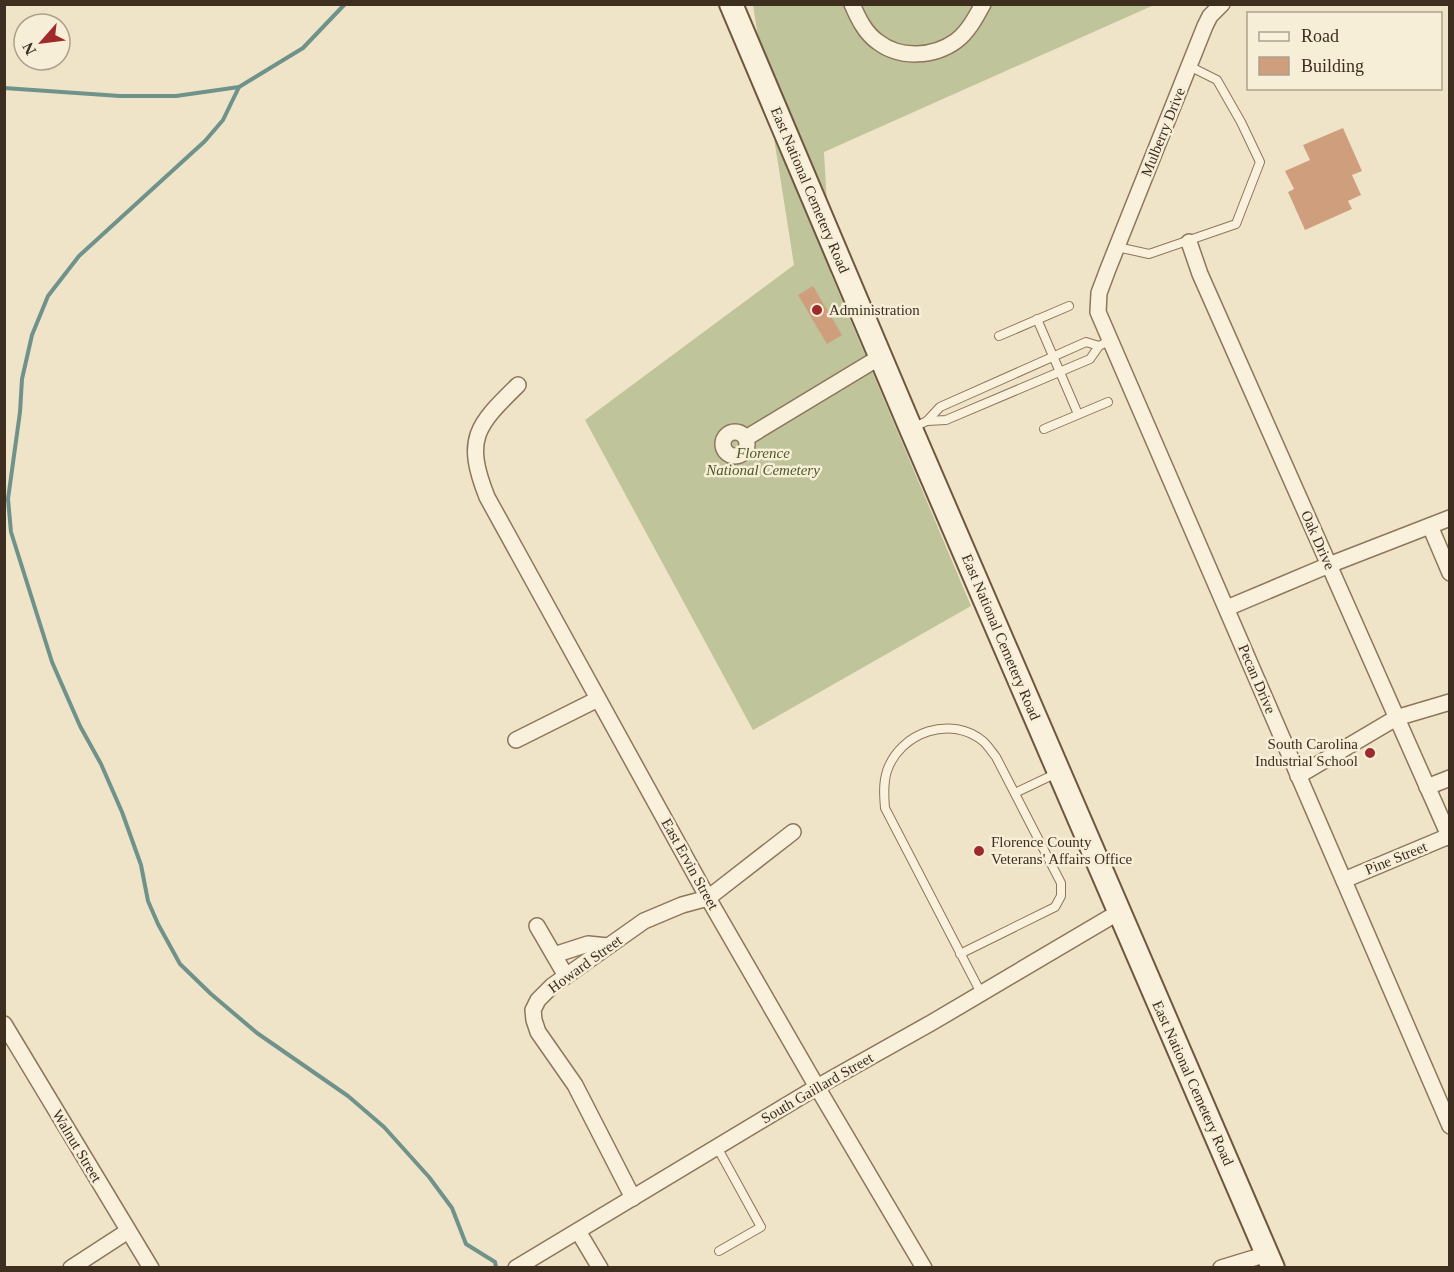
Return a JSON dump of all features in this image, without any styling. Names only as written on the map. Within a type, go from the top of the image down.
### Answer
[{"type":"street","name":"East National Cemetery Road","points":[[731,4],[880,357],[919,425],[1059,772],[1270,1261]]},
{"type":"street","points":[[852,4],[866,31],[879,43],[900,52],[922,54],[940,50],[957,40],[969,27],[983,4]]},
{"type":"street","name":"Mulberry Drive","points":[[1110,264],[1205,26],[1210,16],[1222,4]]},
{"type":"street","name":"Oak Drive","points":[[1189,242],[1200,274],[1449,837]]},
{"type":"street","name":"Pecan Drive","points":[[1110,264],[1098,303],[1104,343],[1227,608],[1449,1126]]},
{"type":"street","points":[[746,438],[880,357]]},
{"type":"street","name":"East Ervin Street","points":[[518,385],[483,424],[476,441],[475,460],[488,497],[708,897],[924,1268]]},
{"type":"street","points":[[1227,608],[1449,518]]},
{"type":"street","points":[[1430,526],[1449,573]]},
{"type":"street","points":[[516,740],[598,699]]},
{"type":"street","points":[[1298,776],[1396,718],[1449,702]]},
{"type":"street","points":[[1427,787],[1449,778]]},
{"type":"street","name":"Howard Street","points":[[633,1198],[575,1085],[538,1032],[533,1010],[538,1000],[552,986],[644,921],[682,904],[708,897],[793,832]]},
{"type":"street","name":"Pine Street","points":[[1344,880],[1449,837]]},
{"type":"street","name":"South Gaillard Street","points":[[516,1268],[817,1087],[1119,912]]},
{"type":"street","points":[[537,926],[566,976]]},
{"type":"street","points":[[554,955],[588,944],[608,946]]},
{"type":"street","name":"Walnut Street","points":[[4,1024],[10,1046],[151,1268]]},
{"type":"street","points":[[71,1268],[128,1231]]},
{"type":"street","points":[[578,1231],[600,1268]]},
{"type":"street","points":[[1221,1268],[1270,1261]]},
{"type":"lane","points":[[1117,247],[1149,254],[1236,224],[1260,162],[1217,80],[1189,66]]},
{"type":"lane","points":[[999,336],[1069,306]]},
{"type":"lane","points":[[1036,319],[1078,414]]},
{"type":"lane","points":[[919,425],[940,407],[1086,342],[1104,343]]},
{"type":"lane","points":[[919,425],[946,420],[1090,359],[1104,343]]},
{"type":"lane","points":[[1044,429],[1108,402]]},
{"type":"lane","points":[[960,954],[1055,907],[1061,897],[1061,883],[996,757],[983,741],[956,730],[930,730],[915,736],[902,746],[892,759],[884,791],[885,808],[960,954],[981,993]]},
{"type":"lane","points":[[1015,793],[1059,772]]},
{"type":"lane","points":[[717,1147],[761,1227],[719,1251]]},
{"type":"green space","name":"Florence National Cemetery","points":[[753,5],[1154,5],[824,152],[831,274],[971,606],[753,730],[585,420],[794,265]]},
{"type":"building","points":[[1343,128],[1362,171],[1352,175],[1361,195],[1348,201],[1352,209],[1305,230],[1288,192],[1294,189],[1285,171],[1310,160],[1303,145]]},
{"type":"building","name":"Administration","points":[[813,286],[842,335],[827,344],[798,295]]},
{"type":"waterway","points":[[4,88],[120,96],[176,96],[239,87],[303,48],[345,4]]},
{"type":"waterway","points":[[239,87],[223,120],[205,141],[79,256],[48,296],[32,335],[22,379],[20,412],[8,499],[11,532],[52,662],[122,812],[141,865],[148,901],[180,964],[257,1033],[348,1096],[384,1127],[429,1177],[452,1208],[466,1244],[495,1262],[496,1267]]},
{"type":"place","name":"Administration","points":[[817,310]]},
{"type":"place","name":"South Carolina Industrial School","points":[[1370,753]]},
{"type":"place","name":"Florence County Veterans' Affairs Office","points":[[979,851]]}]
